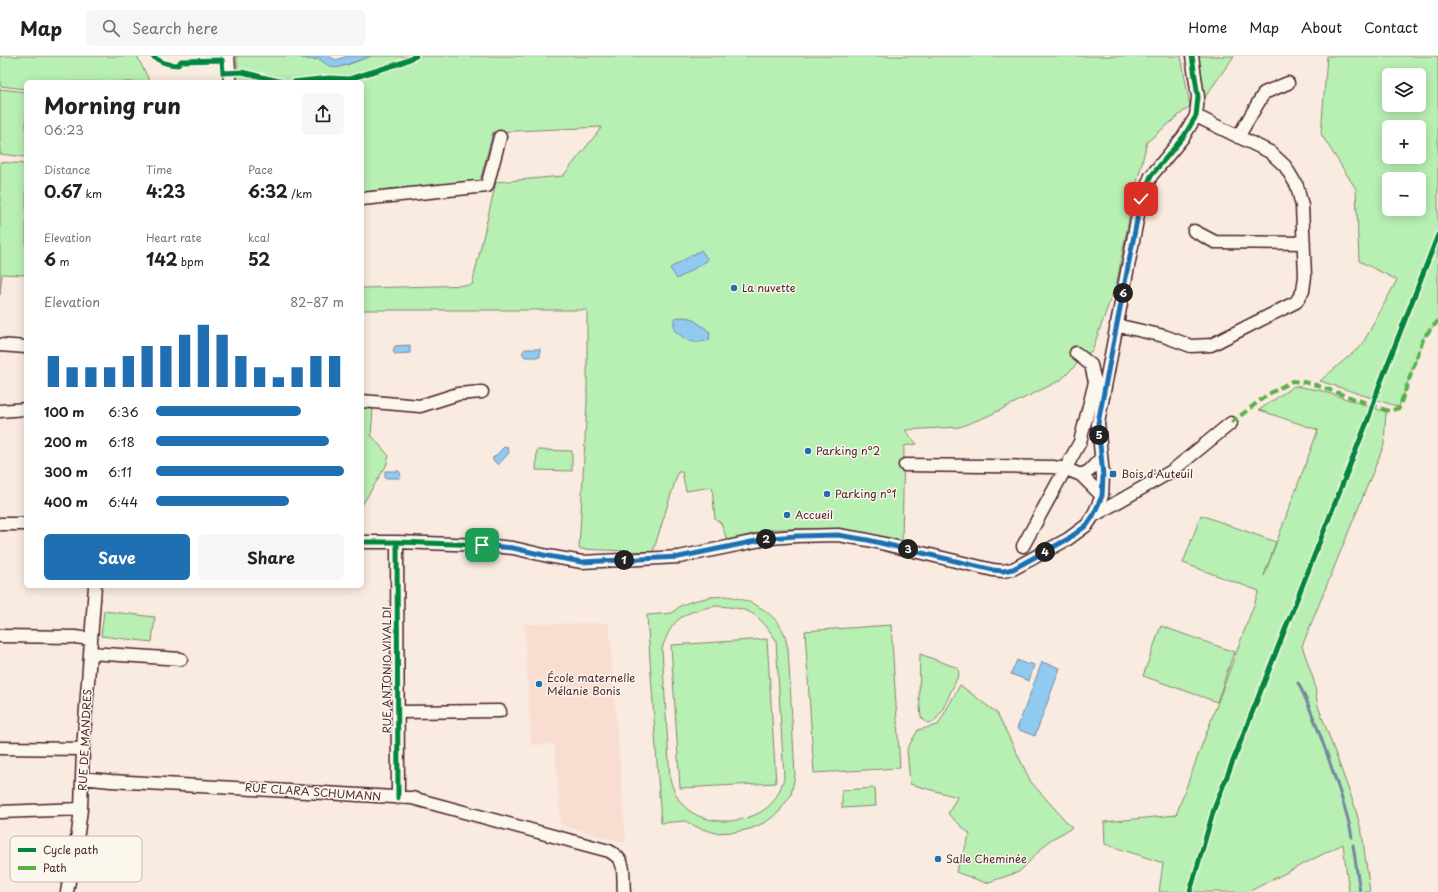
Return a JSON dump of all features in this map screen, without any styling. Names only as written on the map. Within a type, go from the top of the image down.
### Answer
[{"type":"street","points":[[228,56],[230,80]]},
{"type":"street","points":[[364,542],[482,545],[513,548],[582,562],[679,557],[771,538],[838,535],[868,540],[993,570],[1003,571],[1013,569],[1068,539],[1087,525],[1102,496],[1103,476],[1098,423],[1141,199],[1151,176],[1184,136],[1196,116],[1198,98],[1192,56]]},
{"type":"street","points":[[1238,137],[1264,93],[1288,82]]},
{"type":"street","points":[[1116,325],[1164,336],[1191,346],[1211,345],[1296,302],[1303,291],[1305,276],[1302,206],[1297,186],[1285,166],[1270,152],[1196,116]]},
{"type":"street","points":[[364,199],[487,186],[500,137]]},
{"type":"street","points":[[1194,231],[1215,242],[1304,243]]},
{"type":"street","points":[[0,346],[24,348]]},
{"type":"street","points":[[1023,546],[1080,442],[1095,382],[1091,365],[1076,353]]},
{"type":"street","points":[[364,401],[420,406],[458,394],[482,392]]},
{"type":"street","points":[[0,411],[24,408]]},
{"type":"street","points":[[1093,516],[1172,471],[1231,423]]},
{"type":"street","points":[[1081,475],[1089,471],[1101,458]]},
{"type":"street","points":[[905,465],[1053,467],[1066,469],[1081,475],[1102,496]]},
{"type":"street","points":[[0,524],[24,524]]},
{"type":"street","name":"RUE ANTONIO VIVALDI","points":[[397,542],[398,798]]},
{"type":"street","name":"RUE DE MANDRES","points":[[77,836],[81,809],[83,749],[95,588]]},
{"type":"street","points":[[0,636],[75,636],[91,639]]},
{"type":"street","points":[[90,654],[181,659]]},
{"type":"street","points":[[398,712],[500,711]]},
{"type":"street","points":[[0,748],[83,749]]},
{"type":"street","name":"RUE CLARA SCHUMANN","points":[[82,778],[111,782],[412,798],[609,851],[616,855],[622,862],[624,892]]},
{"type":"street","points":[[0,812],[81,809]]},
{"type":"street","name":"RUE DE MANDRES","points":[[67,892],[69,882]]},
{"type":"shaded area","points":[[609,623],[626,843],[561,825],[555,744],[531,745],[524,624]]},
{"type":"green space","points":[[0,56],[137,56],[149,80],[24,80],[24,89],[0,86]]},
{"type":"green space","points":[[237,56],[293,56],[308,59],[319,59],[344,66],[371,56],[1181,56],[1190,106],[1147,142],[1132,203],[1117,281],[1092,351],[1084,355],[1061,380],[988,416],[960,427],[905,430],[917,444],[904,446],[902,541],[884,537],[823,529],[774,529],[727,540],[721,523],[715,519],[712,487],[686,491],[682,472],[678,472],[653,552],[579,549],[587,403],[587,310],[364,310],[364,288],[472,285],[496,182],[563,176],[602,127],[493,132],[480,181],[364,192],[364,80],[238,80]]},
{"type":"green space","points":[[1195,56],[1234,56],[1203,100]]},
{"type":"green space","points":[[1327,56],[1438,56],[1438,321],[1424,337],[1399,407],[1320,381],[1362,345],[1397,280],[1359,261],[1356,189],[1321,134]]},
{"type":"green space","points":[[0,89],[24,92],[24,157],[0,154]]},
{"type":"green space","points":[[0,162],[24,164],[24,275],[2,274],[0,295]]},
{"type":"green space","points":[[1294,386],[1319,390],[1386,412],[1384,445],[1302,646],[1314,681],[1318,706],[1355,807],[1362,833],[1370,892],[1349,892],[1343,844],[1248,892],[1159,892],[1163,863],[1105,844],[1104,822],[1176,815],[1259,591],[1183,563],[1201,515],[1276,542],[1264,576],[1318,430],[1259,410]]},
{"type":"green space","points":[[364,408],[373,409],[371,435],[389,456],[386,466],[364,502]]},
{"type":"green space","points":[[537,450],[572,451],[572,471],[536,470]]},
{"type":"green space","points":[[727,596],[744,600],[760,607],[774,618],[779,625],[785,635],[788,648],[795,775],[791,795],[779,812],[766,822],[750,829],[735,832],[716,833],[699,828],[685,821],[661,823],[647,615],[672,613],[680,606],[710,597]],"holes":[[[716,606],[745,610],[758,617],[776,640],[784,778],[776,797],[772,803],[763,810],[753,816],[741,819],[716,821],[693,813],[684,806],[677,797],[672,786],[670,779],[662,649],[670,630],[675,623],[687,614]]]},
{"type":"green space","points":[[104,611],[155,617],[152,642],[101,636]]},
{"type":"green space","points":[[891,625],[900,768],[814,773],[805,631]]},
{"type":"green space","points":[[1161,626],[1234,652],[1217,702],[1143,676]]},
{"type":"green space","points":[[767,639],[776,783],[680,788],[671,645]]},
{"type":"green space","points":[[920,654],[958,668],[959,674],[942,711],[934,722],[927,723],[921,717],[919,698]]},
{"type":"green space","points":[[960,685],[997,713],[1031,782],[1072,828],[1050,840],[1019,872],[986,883],[956,872],[970,834],[948,814],[957,797],[910,784],[907,749],[918,730],[938,725]]},
{"type":"green space","points":[[875,788],[876,806],[842,808],[842,790]]},
{"type":"water","points":[[293,56],[328,56],[336,60],[348,56],[371,56],[337,68],[329,66],[319,59],[308,59]]},
{"type":"water","points":[[701,250],[708,260],[677,279],[670,268]]},
{"type":"water","points":[[674,318],[691,318],[710,332],[709,340],[693,342],[682,337],[674,330]]},
{"type":"water","points":[[410,345],[410,353],[395,354],[393,351],[395,346]]},
{"type":"water","points":[[525,349],[540,349],[540,357],[525,357],[522,353]]},
{"type":"water","points":[[504,447],[508,448],[509,453],[498,465],[492,459]]},
{"type":"water","points":[[385,471],[399,471],[401,475],[399,478],[385,478]]},
{"type":"water","points":[[1017,660],[1028,665],[1029,663],[1034,665],[1029,681],[1011,674]]},
{"type":"water","points":[[1042,662],[1060,668],[1035,736],[1017,729]]},
{"type":"waterway","points":[[1298,683],[1310,709],[1327,754],[1344,806],[1352,837]]},
{"type":"waterway","points":[[1353,845],[1360,892]]},
{"type":"marked path","points":[[1231,423],[1267,395],[1292,381],[1310,383],[1389,411],[1399,408],[1424,337],[1438,321]]},
{"type":"cycle path","points":[[152,56],[164,63],[174,65],[178,65],[181,61],[222,60],[223,73],[242,72],[275,80]]},
{"type":"cycle path","points":[[311,80],[329,78],[349,79],[401,63],[416,56]]},
{"type":"cycle path","points":[[364,542],[482,545],[513,548],[582,562],[679,557],[771,538],[838,535],[868,540],[993,570],[1003,571],[1013,569],[1068,539],[1087,525],[1102,496],[1103,476],[1098,423],[1141,199],[1151,176],[1184,136],[1196,116],[1198,97],[1192,56]]},
{"type":"cycle path","points":[[1190,892],[1214,809],[1369,417],[1378,389],[1438,235]]},
{"type":"cycle path","points":[[397,542],[398,798]]},
{"type":"place","name":"La nuvette","points":[[734,288]]},
{"type":"place","name":"Parking n°2","points":[[808,451]]},
{"type":"place","name":"Bois d'Auteuil","points":[[1113,474]]},
{"type":"place","name":"Parking n°1","points":[[827,494]]},
{"type":"place","name":"Accueil","points":[[787,515]]},
{"type":"place","name":"École maternelle Mélanie Bonis","points":[[539,684]]},
{"type":"place","name":"Salle Cheminée","points":[[938,859]]},
{"type":"route","points":[[482,545],[513,548],[582,562],[679,557],[771,538],[838,535],[868,540],[993,570],[1003,571],[1013,569],[1068,539],[1087,525],[1102,496],[1103,476],[1098,423],[1106,374],[1141,199]]}]
